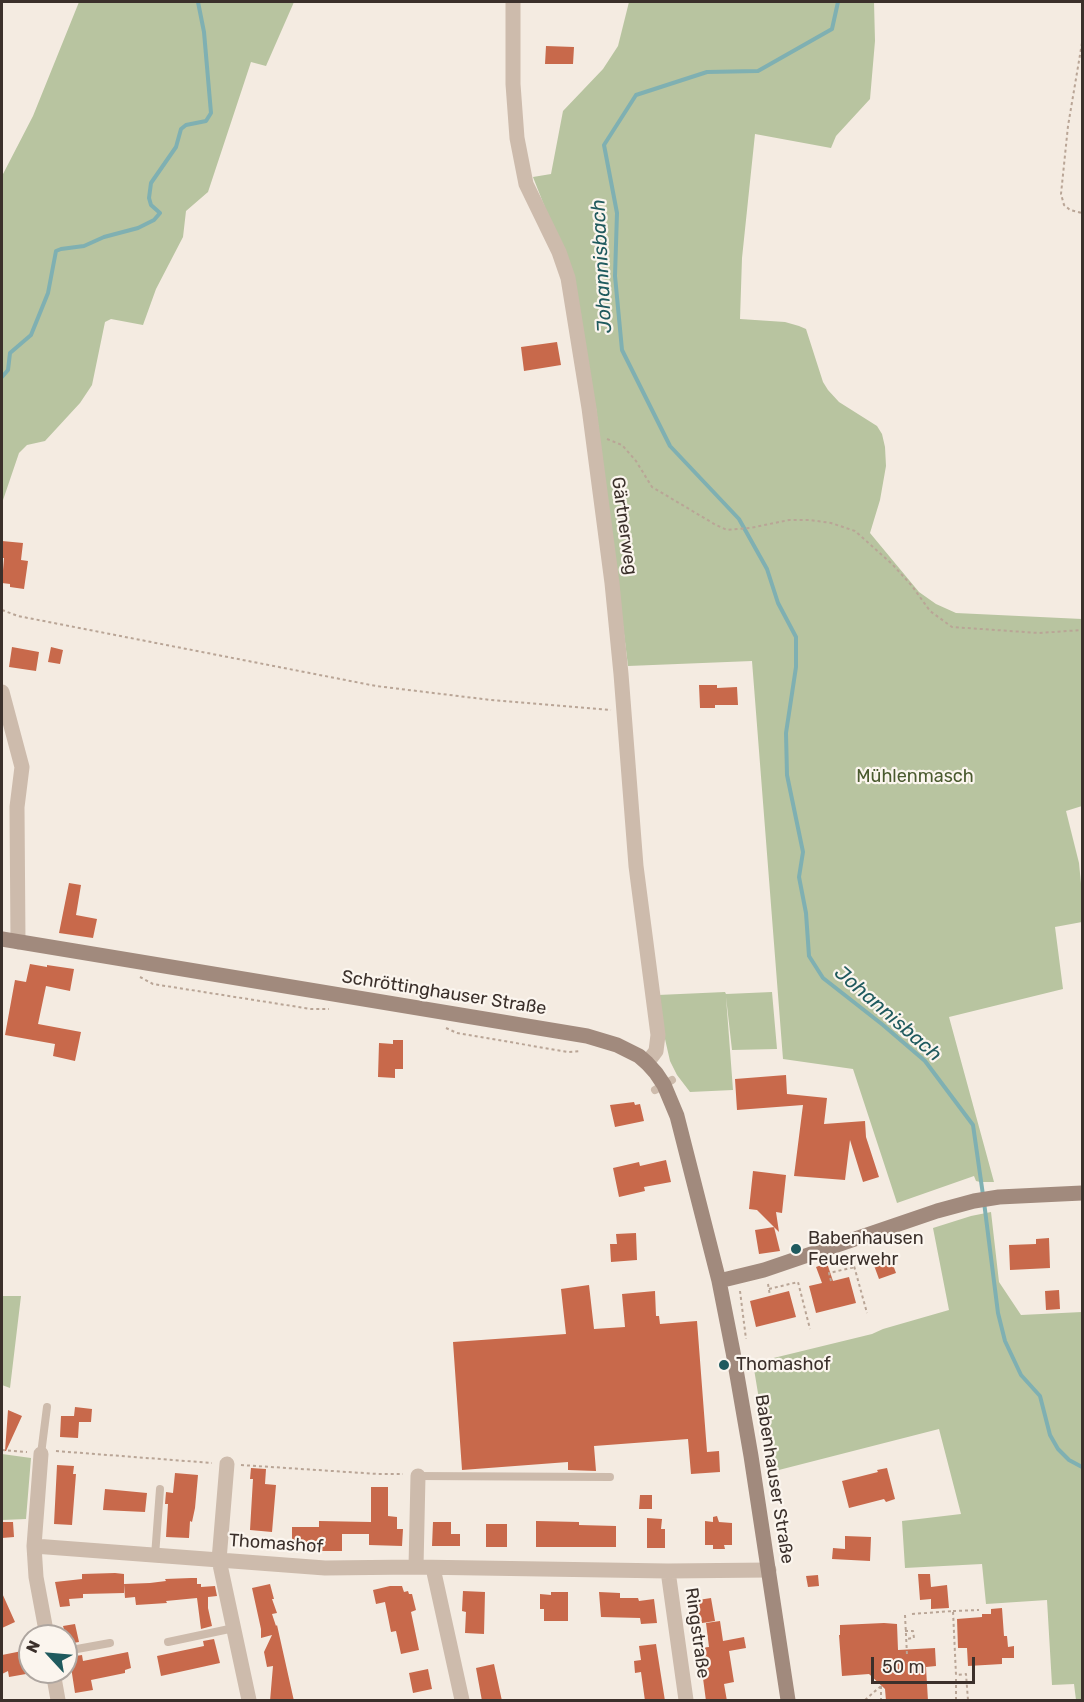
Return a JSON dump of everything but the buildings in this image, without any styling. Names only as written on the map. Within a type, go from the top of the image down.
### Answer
[{"type":"main road","name":"Schröttinghauser Straße","points":[[2,939],[588,1036],[623,1048],[639,1056],[656,1073],[664,1085],[677,1116],[719,1281]]},
{"type":"main road","points":[[719,1281],[773,1267],[918,1217],[974,1201],[999,1197],[1083,1193]]},
{"type":"main road","name":"Babenhauser Straße","points":[[719,1281],[744,1410],[788,1701]]},
{"type":"street","name":"Gärtnerweg","points":[[513,2],[513,84],[517,138],[526,184],[559,252],[568,278],[589,408],[612,583],[636,866],[658,1035],[656,1051],[647,1063]]},
{"type":"street","points":[[2,692],[22,766],[17,807],[18,942]]},
{"type":"street","points":[[40,1454],[34,1546],[36,1577],[44,1624]]},
{"type":"street","points":[[227,1464],[219,1560],[249,1701]]},
{"type":"street","points":[[416,1567],[418,1476]]},
{"type":"street","name":"Thomashof","points":[[34,1546],[325,1568],[769,1570]]},
{"type":"street","points":[[434,1568],[462,1701]]},
{"type":"street","name":"Ringstraße","points":[[668,1571],[686,1701]]},
{"type":"street","points":[[55,1684],[58,1701]]},
{"type":"lane","points":[[40,1454],[47,1407]]},
{"type":"lane","points":[[418,1476],[610,1477]]},
{"type":"lane","points":[[154,1556],[160,1489]]},
{"type":"lane","points":[[168,1642],[234,1628]]},
{"type":"lane","points":[[78,1649],[110,1643]]},
{"type":"path","points":[[1083,43],[1078,58],[1060,194],[1064,205],[1071,210],[1083,213]]},
{"type":"path","points":[[592,435],[622,446],[636,461],[652,487],[727,530],[789,520],[810,520],[831,523],[855,531],[893,565],[930,610],[952,627],[1039,633],[1083,630]]},
{"type":"path","points":[[2,610],[18,616],[376,686],[502,701],[624,711]]},
{"type":"path","points":[[137,975],[153,984],[311,1009],[331,1008]]},
{"type":"path","points":[[445,1027],[457,1033],[568,1052],[588,1049]]},
{"type":"path","points":[[851,1252],[867,1313]]},
{"type":"path","points":[[831,1281],[829,1274],[855,1267]]},
{"type":"path","points":[[767,1281],[770,1296]]},
{"type":"path","points":[[769,1289],[798,1282],[810,1329]]},
{"type":"path","points":[[2,1450],[40,1454],[49,1451],[418,1476]]},
{"type":"path","points":[[912,1614],[979,1610]]},
{"type":"path","points":[[953,1611],[956,1701]]},
{"type":"path","points":[[904,1615],[907,1655]]},
{"type":"path","points":[[905,1631],[913,1630],[914,1638],[906,1639]]},
{"type":"path","points":[[956,1675],[966,1674],[968,1701]]},
{"type":"path","points":[[865,1701],[881,1686],[881,1701]]},
{"type":"green space","points":[[79,2],[294,2],[266,66],[251,62],[208,192],[186,211],[183,237],[156,289],[143,325],[111,319],[105,322],[92,385],[80,403],[45,441],[27,445],[19,453],[2,503],[2,176],[33,116]]},
{"type":"green space","name":"Mühlenmasch","points":[[629,2],[874,2],[875,41],[870,99],[836,136],[831,148],[755,134],[742,258],[740,319],[785,322],[806,329],[823,382],[828,390],[839,402],[877,426],[882,434],[885,447],[886,466],[880,500],[870,533],[919,592],[936,604],[956,613],[1082,619],[1082,806],[1066,811],[1079,863],[1082,922],[1055,927],[1063,989],[949,1017],[994,1182],[976,1181],[974,1176],[897,1203],[853,1069],[783,1059],[752,661],[628,666],[596,408],[549,218],[533,177],[551,174],[563,111],[603,69],[618,46]]},
{"type":"green space","points":[[725,992],[726,994],[772,992],[777,1049],[732,1050],[726,997],[733,1090],[690,1092],[670,1061],[658,995]]},
{"type":"green space","points":[[991,1212],[999,1282],[1021,1315],[1082,1312],[1082,1700],[1076,1700],[1074,1684],[1052,1685],[1047,1600],[986,1604],[982,1564],[905,1568],[902,1521],[961,1514],[939,1429],[771,1472],[753,1363],[872,1334],[949,1310],[933,1228]]},
{"type":"green space","points":[[2,1296],[21,1296],[10,1388],[2,1385]]},
{"type":"green space","points":[[2,1454],[31,1458],[26,1519],[2,1520]]},
{"type":"waterway","points":[[2,377],[8,370],[10,353],[31,335],[48,293],[56,251],[84,246],[104,237],[138,228],[154,220],[160,213],[151,205],[149,198],[151,183],[176,147],[181,129],[186,125],[206,121],[211,113],[204,32],[198,2]]},
{"type":"waterway","name":"Johannisbach","points":[[838,2],[832,29],[758,71],[707,72],[636,95],[604,145],[617,213],[615,276],[622,350],[670,446],[739,519],[767,569],[778,603],[796,637],[796,667],[786,733],[787,775],[803,852],[799,877],[806,913],[809,956],[823,978],[925,1061],[973,1125],[983,1195]]},
{"type":"waterway","name":"Johannisbach","points":[[984,1202],[998,1313],[1005,1341],[1021,1375],[1040,1396],[1050,1435],[1058,1449],[1069,1460],[1082,1467]]},
{"type":"place","name":"Babenhausen Feuerwehr","points":[[796,1249]]},
{"type":"place","name":"Thomashof","points":[[724,1365]]}]
